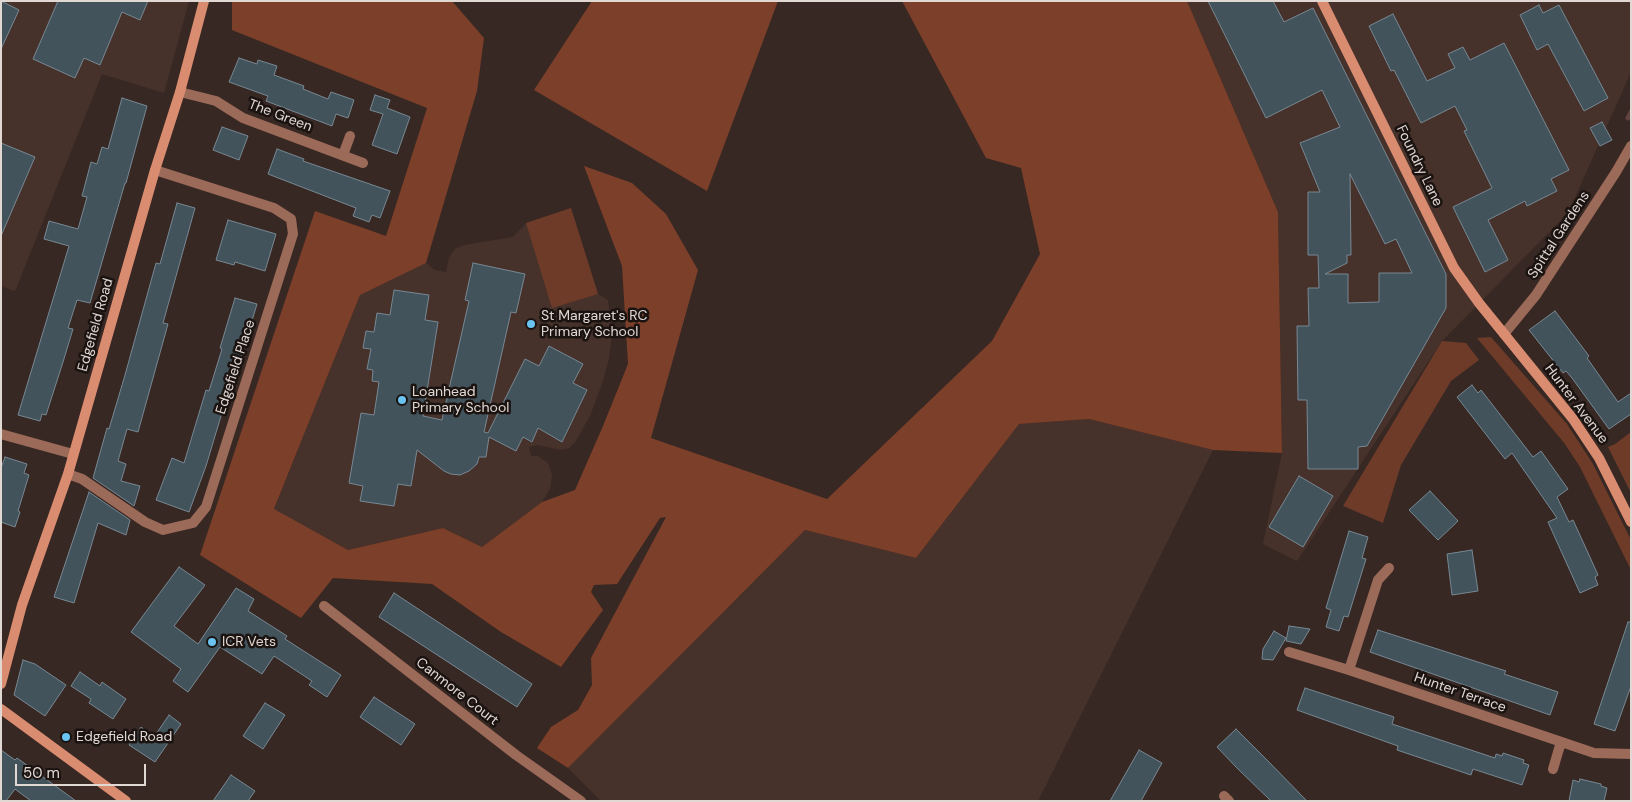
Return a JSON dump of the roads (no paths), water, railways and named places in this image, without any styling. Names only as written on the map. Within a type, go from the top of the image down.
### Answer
[{"type":"street","name":"Edgefield Road","points":[[1,684],[22,605],[68,474],[155,170],[180,92],[204,1]]},
{"type":"street","name":"Foundry Lane","points":[[1322,1],[1454,268],[1504,334]]},
{"type":"street","name":"The Green","points":[[180,92],[216,101],[243,118],[363,163]]},
{"type":"street","points":[[343,155],[350,136]]},
{"type":"street","name":"Spittal Gardens","points":[[1504,334],[1536,295],[1631,146]]},
{"type":"street","name":"Edgefield Place","points":[[68,474],[82,479],[146,522],[163,530],[194,523],[206,507],[294,234],[291,219],[274,208],[155,170]]},
{"type":"street","name":"Hunter Avenue","points":[[1504,334],[1573,419],[1599,458],[1631,522]]},
{"type":"street","points":[[1,434],[73,454]]},
{"type":"street","points":[[1349,670],[1378,580],[1389,568]]},
{"type":"street","name":"Canmore Court","points":[[324,606],[516,755],[578,799]]},
{"type":"street","name":"Hunter Terrace","points":[[1289,652],[1349,670],[1594,754],[1631,754]]},
{"type":"street","points":[[1,708],[126,801]]},
{"type":"street","points":[[1553,769],[1561,742]]},
{"type":"waterway","points":[[1628,118],[1631,112]]},
{"type":"place","name":"St Margaret's RC Primary School","points":[[531,324]]},
{"type":"place","name":"Loanhead Primary School","points":[[402,400]]},
{"type":"place","name":"ICR Vets","points":[[212,642]]},
{"type":"place","name":"Edgefield Road","points":[[66,737]]}]
